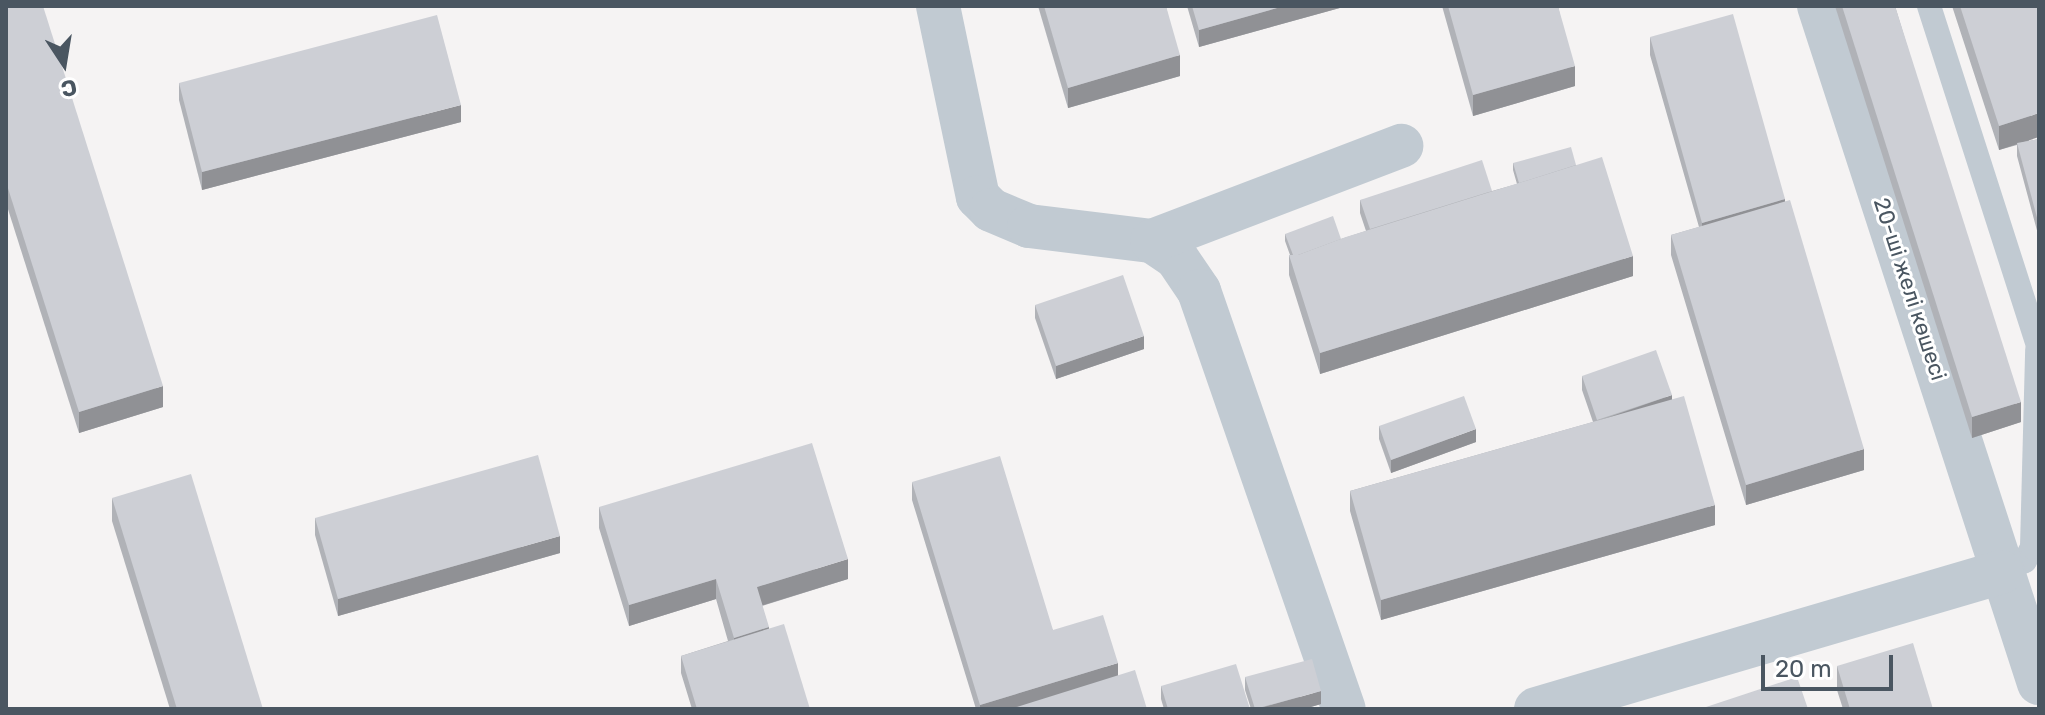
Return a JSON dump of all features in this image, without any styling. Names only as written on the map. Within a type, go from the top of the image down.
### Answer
[{"type":"street","points":[[938,6],[978,197],[991,210],[1029,226],[1152,241],[1176,257],[1199,291],[1344,709]]},
{"type":"street","name":"20-ші желі көшесі","points":[[1819,6],[2039,683]]},
{"type":"street","points":[[1152,241],[1401,146]]},
{"type":"street","points":[[1536,709],[2001,572]]},
{"type":"lane","points":[[1929,6],[2038,349],[2032,547],[2025,561],[2001,572]]},
{"type":"building","points":[[6,6],[43,6],[163,386],[79,412],[6,182]]},
{"type":"building","points":[[1044,6],[1166,6],[1180,55],[1068,88]]},
{"type":"building","points":[[1192,6],[1284,6],[1199,30]]},
{"type":"building","points":[[1448,6],[1558,6],[1575,66],[1473,95]]},
{"type":"building","points":[[1842,6],[1895,6],[2021,402],[1972,417]]},
{"type":"building","points":[[1960,6],[2039,6],[2039,113],[1999,126]]},
{"type":"building","points":[[1733,14],[1785,199],[1702,223],[1650,37]]},
{"type":"building","points":[[437,15],[461,105],[202,172],[179,83]]},
{"type":"building","points":[[2039,139],[2039,225],[2017,143]]},
{"type":"building","points":[[1571,147],[1576,165],[1519,183],[1513,163]]},
{"type":"building","points":[[1602,157],[1633,256],[1320,353],[1289,255],[1298,255],[1346,237]]},
{"type":"building","points":[[1482,160],[1492,191],[1370,229],[1360,200]]},
{"type":"building","points":[[1790,200],[1864,449],[1746,485],[1671,235]]},
{"type":"building","points":[[1333,216],[1341,239],[1293,255],[1285,234]]},
{"type":"building","points":[[1123,275],[1144,336],[1056,366],[1035,305]]},
{"type":"building","points":[[1656,350],[1672,395],[1597,420],[1582,376]]},
{"type":"building","points":[[1464,396],[1476,429],[1391,460],[1379,426]]},
{"type":"building","points":[[1684,396],[1715,505],[1381,600],[1350,491]]},
{"type":"building","points":[[812,443],[848,559],[757,587],[769,627],[734,638],[716,579],[629,605],[599,507]]},
{"type":"building","points":[[538,455],[560,536],[338,599],[315,518]]},
{"type":"building","points":[[1000,456],[1053,630],[1103,615],[1118,663],[980,705],[912,482]]},
{"type":"building","points":[[191,474],[263,709],[177,709],[112,498]]},
{"type":"building","points":[[784,624],[810,709],[697,709],[681,656]]},
{"type":"building","points":[[1913,643],[1933,709],[1850,709],[1837,666]]},
{"type":"building","points":[[1312,659],[1321,691],[1255,709],[1245,677]]},
{"type":"building","points":[[1236,664],[1250,709],[1168,709],[1161,686]]},
{"type":"building","points":[[1135,670],[1147,709],[1010,709]]},
{"type":"building","points":[[1797,677],[1808,709],[1700,709]]}]
